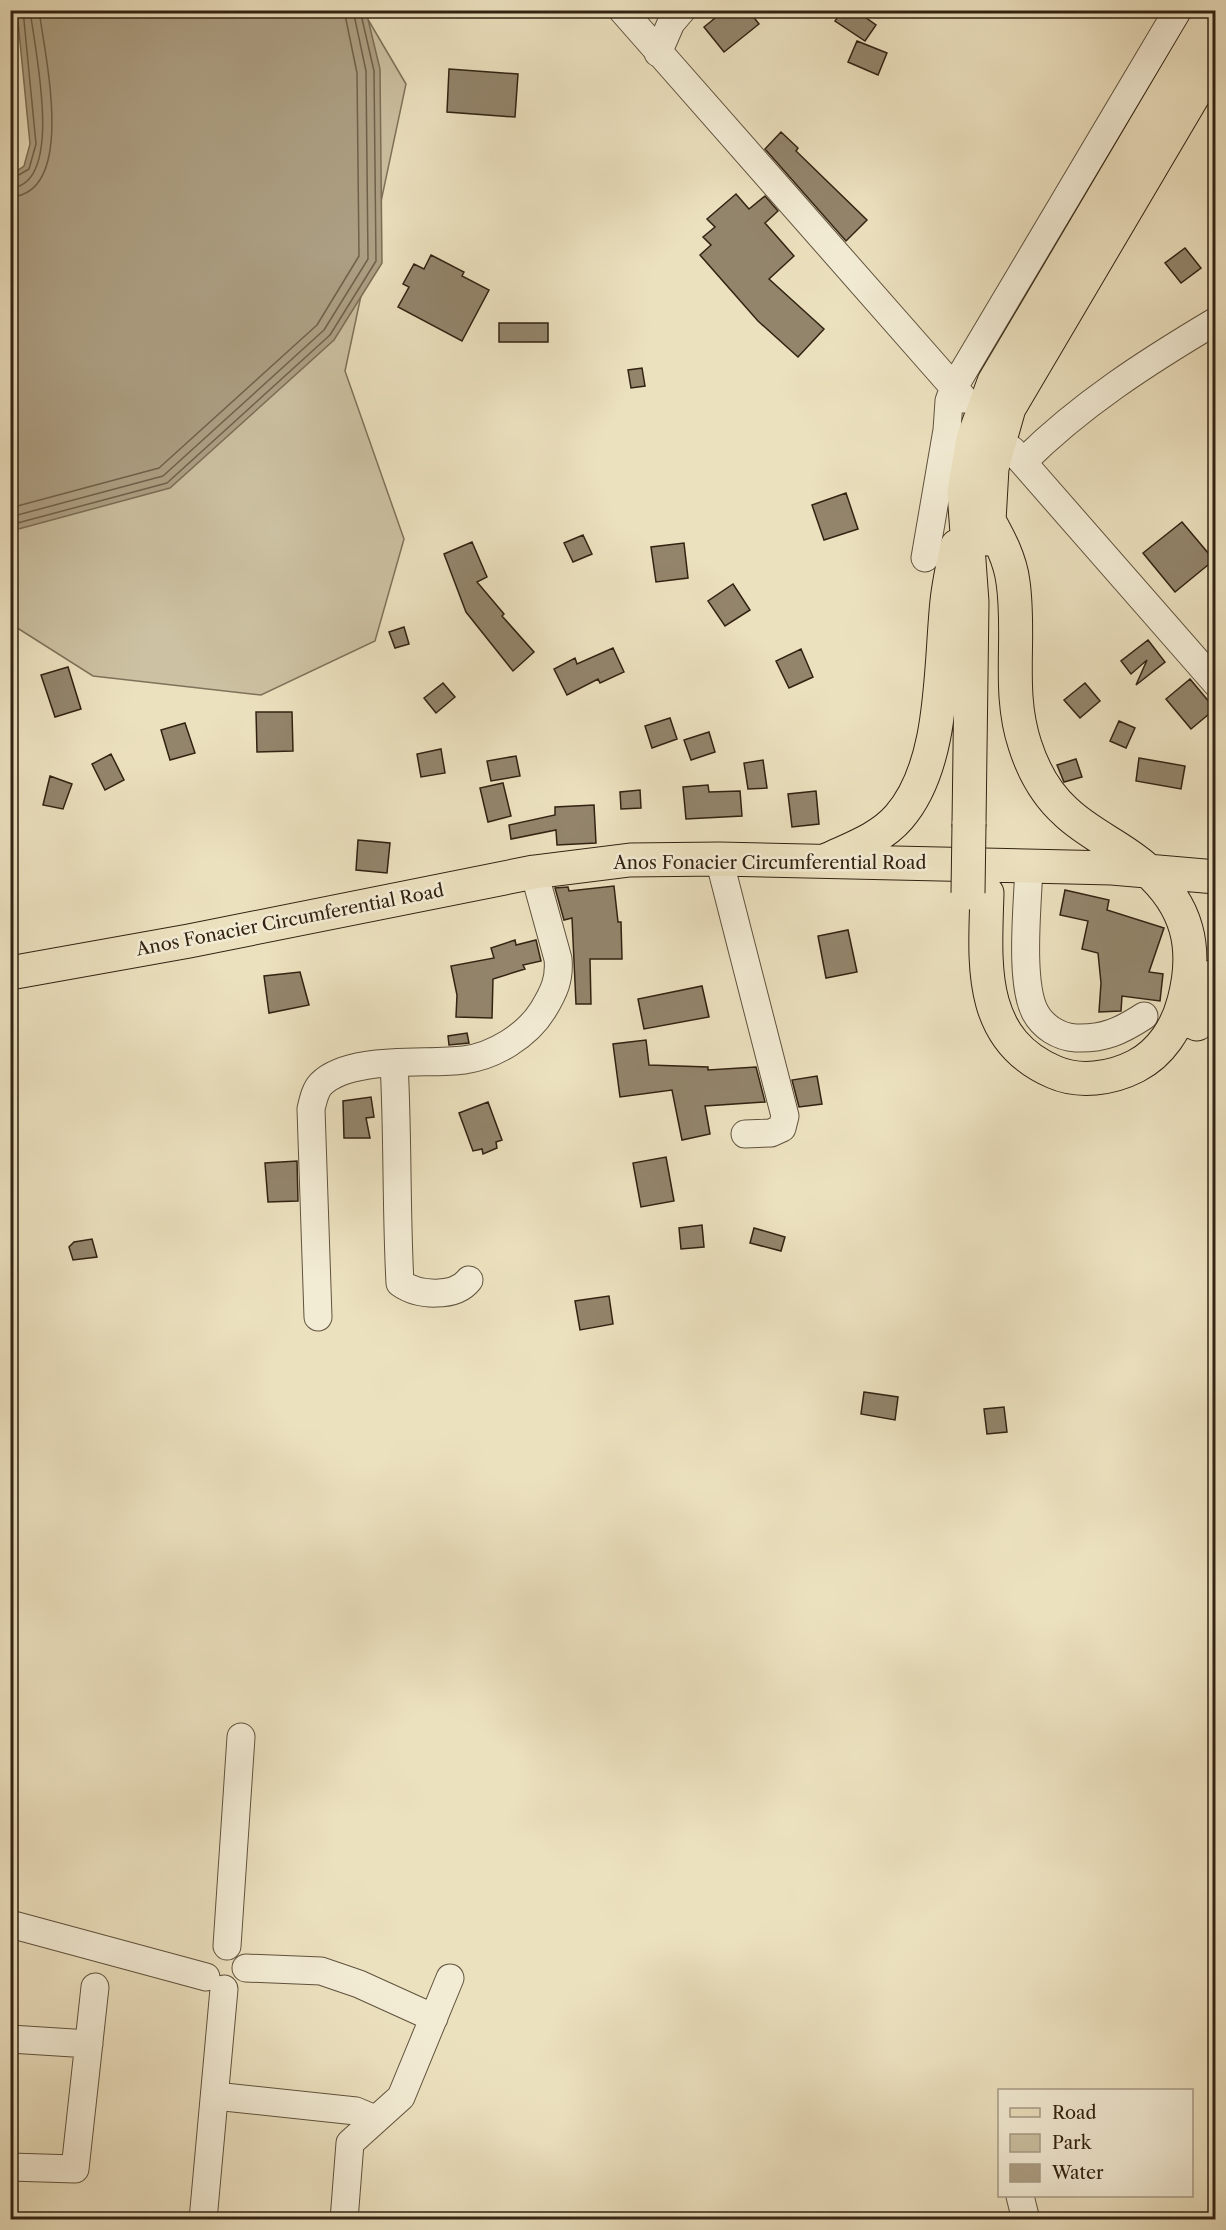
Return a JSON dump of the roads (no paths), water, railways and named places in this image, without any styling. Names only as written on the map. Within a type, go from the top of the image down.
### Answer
[{"type":"main road","points":[[1192,1008],[1191,962],[1187,928],[1168,895],[1146,869],[1066,813],[1048,792],[1034,770],[1024,744],[1013,680],[1016,615],[1009,562],[976,517],[964,492],[971,447],[994,382],[1205,14]]},
{"type":"main road","points":[[824,861],[884,830],[905,809],[919,782],[934,733],[947,598],[976,517],[996,446],[1016,394],[1215,57]]},
{"type":"main road","points":[[976,517],[992,602],[978,824],[977,893],[990,999],[997,1020],[1008,1039],[1038,1065],[1076,1078],[1119,1073],[1151,1057],[1192,1008],[1215,975]]},
{"type":"main road","name":"Anos Fonacier Circumferential Road","points":[[10,973],[189,941],[534,872],[630,860],[718,859],[1029,865],[1146,869],[1215,877]]},
{"type":"street","points":[[622,10],[961,394]]},
{"type":"street","points":[[658,53],[671,23],[682,10]]},
{"type":"street","points":[[925,558],[947,430],[949,401],[961,394],[1178,10]]},
{"type":"street","points":[[1215,321],[1150,360],[1018,456],[1215,683]]},
{"type":"street","points":[[718,859],[785,1116],[782,1128],[771,1133],[746,1134]]},
{"type":"street","points":[[1029,865],[1028,987],[1035,1012],[1047,1027],[1065,1037],[1096,1038],[1120,1032],[1144,1017]]},
{"type":"street","points":[[318,1317],[311,1109],[320,1085],[333,1076],[357,1068],[394,1062],[464,1060],[490,1054],[527,1030],[540,1015],[557,985],[559,971],[558,958],[534,872]]},
{"type":"street","points":[[394,1062],[398,1141],[395,1198],[400,1283],[418,1292],[450,1292],[463,1288],[469,1280]]},
{"type":"street","points":[[227,1946],[241,1737]]},
{"type":"street","points":[[10,1908],[187,1955],[212,1976]]},
{"type":"street","points":[[10,1924],[212,1976],[235,1986],[243,1979],[246,1968],[244,1958],[237,1950],[227,1946],[209,1953],[212,1976],[215,2096],[203,2220]]},
{"type":"street","points":[[246,1968],[321,1971],[359,1984],[434,2018]]},
{"type":"street","points":[[345,2220],[350,2143],[401,2097],[450,1978]]},
{"type":"street","points":[[10,2167],[75,2169],[95,1987]]},
{"type":"street","points":[[10,2039],[89,2044]]},
{"type":"street","points":[[215,2096],[356,2111],[375,2119]]},
{"type":"street","points":[[1020,2197],[1026,2220]]},
{"type":"water","points":[[17,11],[366,11],[380,69],[382,263],[334,340],[170,488],[11,531],[10,176],[24,166],[30,144]]}]
